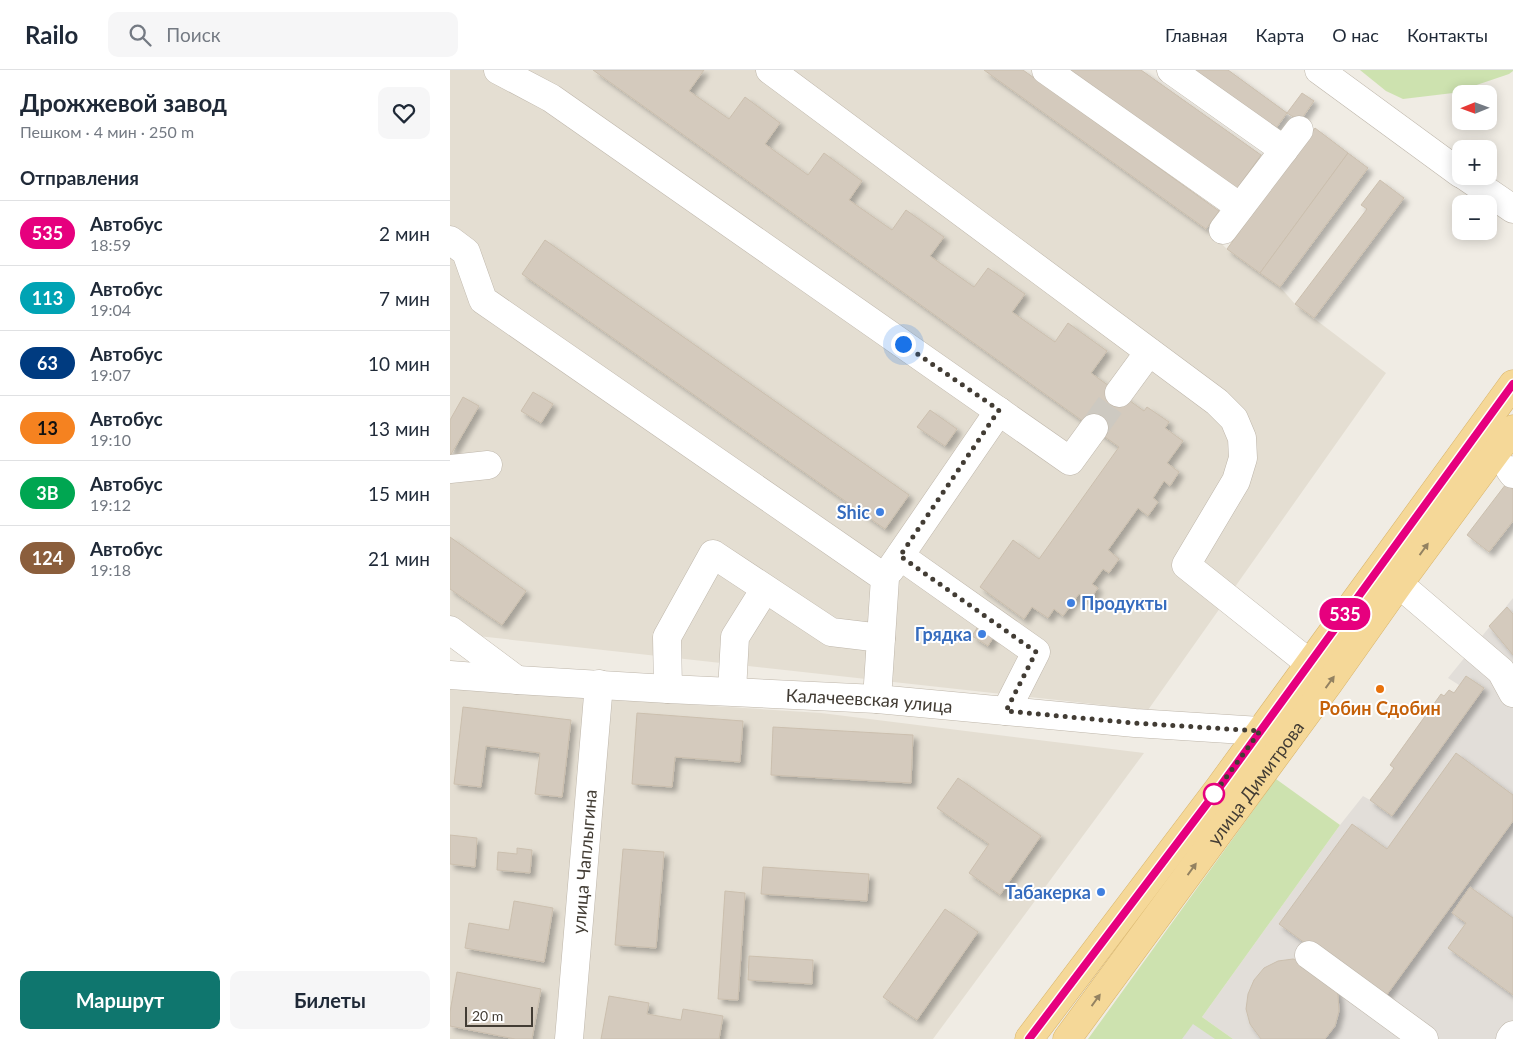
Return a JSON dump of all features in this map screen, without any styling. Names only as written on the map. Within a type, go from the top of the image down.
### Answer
[{"type":"main road","name":"улица Димитрова","points":[[1029,1039],[1213,796],[1513,384]]},
{"type":"main road","name":"улица Димитрова","points":[[1067,1039],[1513,429]]},
{"type":"main road","name":"Калачеевская улица","points":[[1260,731],[1284,744]]},
{"type":"street","points":[[498,70],[551,98],[1070,461],[1094,428]]},
{"type":"street","points":[[770,70],[1217,402],[1234,419],[1242,438],[1243,458],[1236,481],[1186,565],[1310,663]]},
{"type":"street","points":[[1046,70],[1240,207]]},
{"type":"street","points":[[1172,70],[1291,140],[1223,230]]},
{"type":"street","points":[[1319,70],[1452,167]]},
{"type":"street","points":[[1478,185],[1513,209]]},
{"type":"street","points":[[450,240],[466,252],[483,300],[892,567],[1036,652],[1006,711]]},
{"type":"street","points":[[1119,393],[1149,352]]},
{"type":"street","points":[[877,698],[881,638],[892,567],[999,410]]},
{"type":"street","points":[[450,469],[488,465]]},
{"type":"street","points":[[668,689],[667,637],[713,554],[831,632],[881,638]]},
{"type":"street","points":[[1399,584],[1501,671],[1513,693]]},
{"type":"street","points":[[732,691],[735,637],[765,589]]},
{"type":"street","points":[[450,630],[517,680]]},
{"type":"street","name":"Калачеевская улица","points":[[450,675],[668,689],[877,698],[1134,723],[1260,731]]},
{"type":"street","name":"улица Чаплыгина","points":[[569,1039],[599,684]]},
{"type":"street","points":[[1309,955],[1424,1039]]},
{"type":"street","points":[[1510,1039],[1513,1035]]},
{"type":"shaded area","points":[[450,70],[984,70],[1206,229],[1227,249],[1280,287],[1295,304],[1386,373],[1148,710],[450,633]]},
{"type":"shaded area","points":[[1513,598],[1513,1039],[1233,1039],[1202,1017],[1340,825],[1363,796],[1370,800],[1394,768],[1390,765],[1441,694],[1444,696],[1449,690],[1454,693],[1459,685],[1448,678]]},
{"type":"shaded area","points":[[450,689],[821,713],[1144,753],[933,1039],[450,1039]]},
{"type":"shaded area","points":[[1193,1024],[1215,1039],[1182,1039]]},
{"type":"green space","points":[[1360,70],[1513,70],[1509,74],[1477,85],[1452,85],[1452,93],[1403,99],[1386,91]]},
{"type":"green space","points":[[1276,779],[1340,825],[1202,1017],[1233,1039],[1088,1039]]},
{"type":"building","points":[[593,70],[704,70],[689,91],[729,119],[745,97],[780,123],[765,144],[808,175],[824,153],[862,181],[849,200],[892,230],[906,210],[944,237],[930,256],[974,287],[988,268],[1025,294],[1012,312],[1055,342],[1068,323],[1107,351],[1091,373],[1144,411],[1147,407],[1169,422],[1165,428],[1183,441],[1167,463],[1179,472],[1170,486],[1164,481],[1153,498],[1158,502],[1148,516],[1138,508],[1108,550],[1119,559],[1109,573],[1103,569],[1092,584],[1098,588],[1088,602],[1079,594],[1063,616],[1054,609],[1048,618],[1032,607],[1024,619],[980,587],[1013,540],[1039,559],[1119,447]]},
{"type":"building","points":[[984,70],[1023,70],[1219,211],[1206,229]]},
{"type":"building","points":[[1065,70],[1141,70],[1261,155],[1236,190]]},
{"type":"building","points":[[1190,70],[1228,70],[1287,113],[1274,131]]},
{"type":"building","points":[[1302,93],[1314,101],[1300,121],[1287,113]]},
{"type":"building","points":[[1315,128],[1348,153],[1260,273],[1227,249]]},
{"type":"building","points":[[1348,153],[1368,168],[1280,287],[1260,273]]},
{"type":"building","points":[[1380,180],[1404,198],[1314,318],[1295,304],[1367,209],[1361,205]]},
{"type":"building","points":[[545,240],[909,495],[885,529],[522,274]]},
{"type":"building","points":[[533,392],[553,404],[541,423],[521,411]]},
{"type":"building","points":[[463,397],[479,406],[450,456],[450,420]]},
{"type":"building","points":[[930,410],[957,429],[945,446],[917,427]]},
{"type":"building","points":[[1506,484],[1513,489],[1513,521],[1489,552],[1467,535]]},
{"type":"building","points":[[450,537],[526,591],[502,625],[450,589]]},
{"type":"building","points":[[1507,607],[1513,614],[1513,655],[1489,626]]},
{"type":"building","points":[[981,622],[997,631],[988,646],[972,636]]},
{"type":"building","points":[[1466,676],[1484,688],[1392,816],[1370,800],[1394,768],[1390,765],[1441,694],[1444,696],[1449,690],[1454,693]]},
{"type":"building","points":[[463,707],[571,720],[562,797],[535,794],[540,753],[486,746],[481,787],[454,784]]},
{"type":"building","points":[[637,713],[743,721],[740,762],[675,757],[672,787],[632,784]]},
{"type":"building","points":[[773,727],[913,735],[911,783],[771,775]]},
{"type":"building","points":[[1456,753],[1513,795],[1513,821],[1383,1000],[1279,924],[1352,824],[1387,849]]},
{"type":"building","points":[[958,778],[1041,836],[1000,895],[969,873],[989,844],[937,808]]},
{"type":"building","points":[[450,835],[477,838],[475,867],[450,864]]},
{"type":"building","points":[[517,848],[532,850],[530,873],[497,870],[498,852],[517,854]]},
{"type":"building","points":[[623,849],[664,852],[656,948],[615,945]]},
{"type":"building","points":[[763,867],[869,874],[867,901],[761,894]]},
{"type":"building","points":[[1470,887],[1513,918],[1513,995],[1448,948],[1466,923],[1452,913]]},
{"type":"building","points":[[725,891],[745,893],[738,1000],[718,999]]},
{"type":"building","points":[[514,901],[553,908],[544,962],[465,948],[469,923],[509,930]]},
{"type":"building","points":[[945,909],[978,932],[917,1020],[883,997]]},
{"type":"building","points":[[749,956],[813,960],[812,984],[748,980]]},
{"type":"building","points":[[1293,959],[1309,962],[1332,981],[1338,995],[1339,1011],[1335,1026],[1325,1039],[1261,1039],[1250,1024],[1246,1009],[1248,994],[1254,980],[1264,968],[1278,961]]},
{"type":"building","points":[[457,972],[541,989],[532,1039],[515,1039],[450,1026],[450,1012]]},
{"type":"building","points":[[609,996],[649,1003],[647,1014],[681,1020],[683,1009],[723,1016],[719,1039],[601,1039]]},
{"type":"tunnel","points":[[1094,428],[1119,393]]},
{"type":"bus line","name":"535","points":[[1029,1039],[1219,788],[1513,384]]},
{"type":"place","name":"Shic","points":[[880,512]]},
{"type":"place","name":"Продукты","points":[[1071,603]]},
{"type":"place","name":"Грядка","points":[[982,634]]},
{"type":"place","name":"Робин Сдобин","points":[[1380,689]]},
{"type":"place","name":"Табакерка","points":[[1101,892]]},
{"type":"route","points":[[903,344],[999,410],[900,556],[1036,652],[1006,711],[1134,723],[1260,731],[1214,794]]}]
